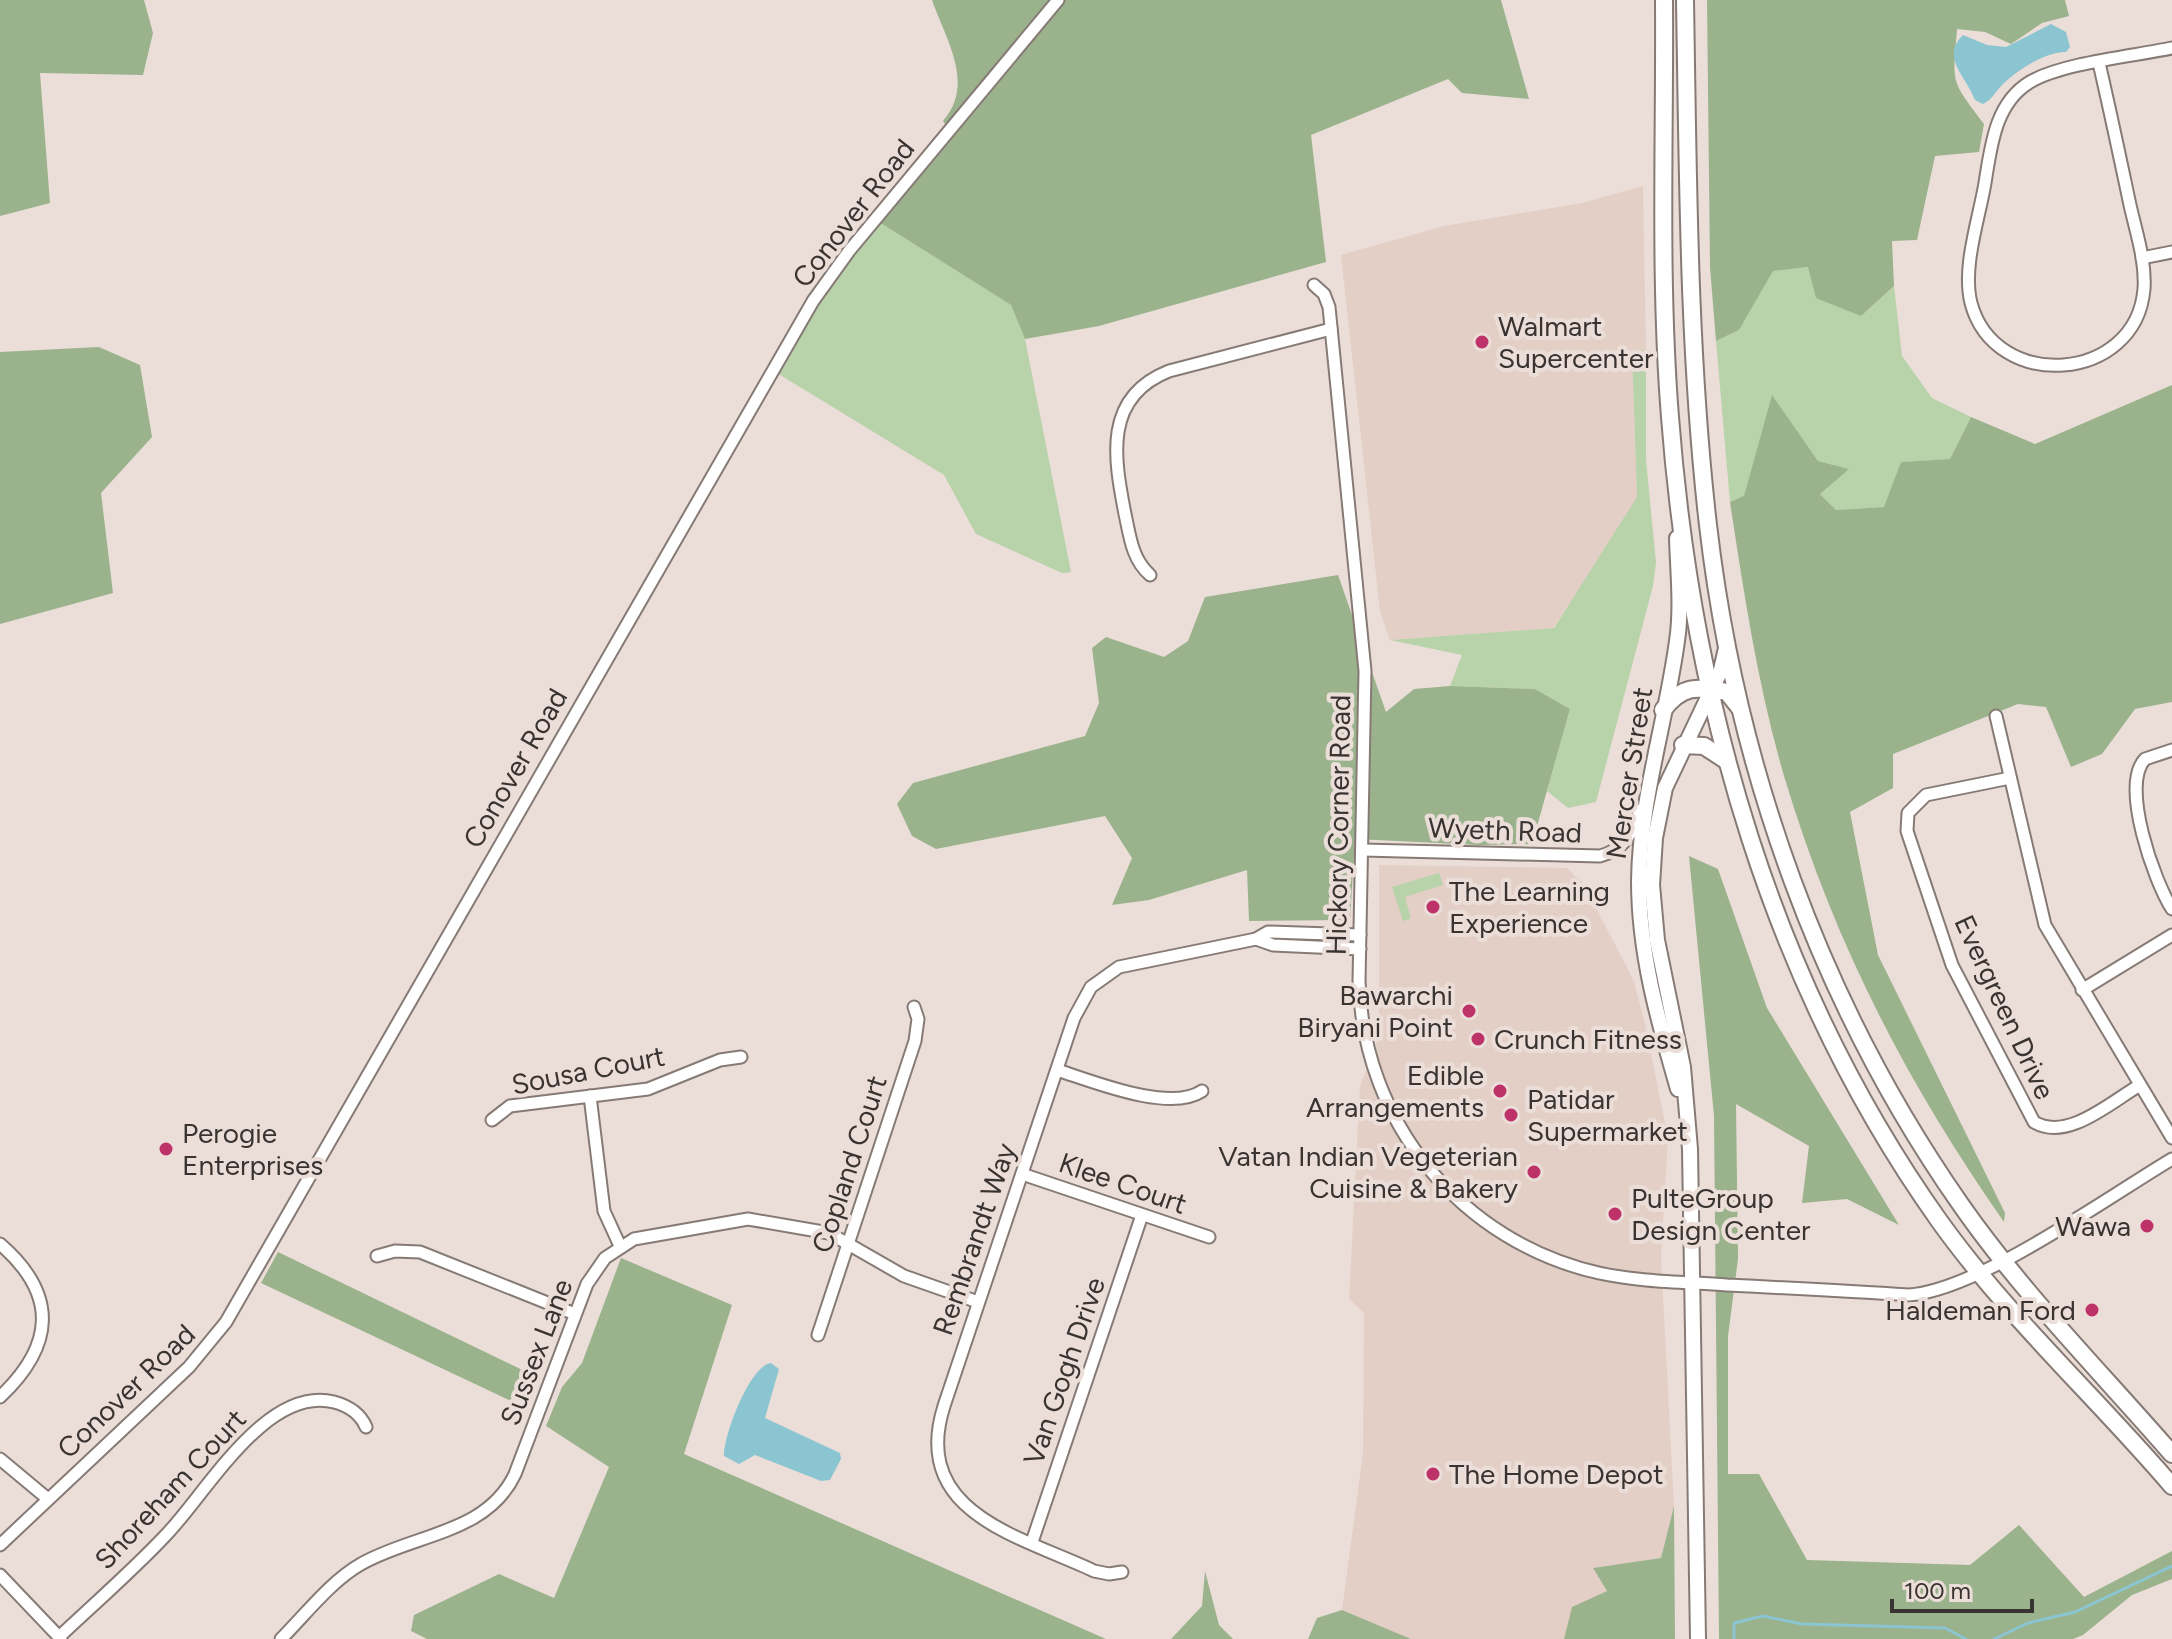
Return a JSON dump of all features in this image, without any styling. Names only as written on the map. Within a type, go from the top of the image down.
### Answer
[{"type":"highway","points":[[1664,0],[1665,321],[1677,489],[1709,689],[1764,883],[1819,1016],[1888,1142],[1979,1273],[2021,1323],[2172,1486]]},
{"type":"highway","points":[[1685,0],[1690,279],[1702,462],[1715,577],[1740,709],[1780,848],[1836,987],[1906,1120],[2001,1260],[2047,1318],[2172,1454]]},
{"type":"highway","points":[[1663,710],[1675,695],[1687,688],[1727,692],[1740,709]]},
{"type":"highway","points":[[1683,745],[1704,746],[1727,761]]},
{"type":"main road","name":"Mercer Street","points":[[1677,489],[1679,628],[1649,783],[1639,877],[1640,922],[1647,971],[1684,1109],[1690,1149],[1698,1639]]},
{"type":"main road","name":"Mercer Street","points":[[1684,1109],[1683,1067],[1657,940],[1652,885],[1660,809],[1683,745],[1726,657],[1726,636]]},
{"type":"street","name":"Conover Road","points":[[0,1545],[189,1367],[226,1322],[813,301],[849,251],[1058,0]]},
{"type":"street","points":[[2099,63],[2142,258],[2144,289],[2131,326],[2114,347],[2083,364],[2041,366],[2013,356],[1983,328],[1971,302],[1969,276],[1989,156],[2001,113],[2017,92],[2039,77],[2099,63],[2172,48]]},
{"type":"street","points":[[1664,71],[1686,71]]},
{"type":"street","points":[[2142,258],[2172,252]]},
{"type":"street","name":"Hickory Corner Road","points":[[1314,285],[1324,294],[1331,329],[1365,671],[1360,935],[1362,1021],[1374,1071],[1409,1143],[1442,1185],[1500,1232],[1559,1261],[1600,1273],[1693,1283],[1909,1295],[1937,1291],[1979,1273],[2172,1159]]},
{"type":"street","points":[[1150,575],[1133,552],[1114,457],[1117,429],[1128,405],[1146,385],[1169,371],[1331,329]]},
{"type":"street","points":[[1996,716],[2038,908],[2053,942],[2172,1138]]},
{"type":"street","points":[[2172,750],[2145,759],[2134,780],[2153,873],[2172,909]]},
{"type":"street","name":"Evergreen Drive","points":[[2010,778],[1926,795],[1908,813],[1907,831],[1952,965],[2034,1122],[2049,1129],[2068,1127],[2140,1085]]},
{"type":"street","name":"Wyeth Road","points":[[1363,850],[1600,856],[1617,849],[1631,835],[1649,783]]},
{"type":"street","name":"Rembrandt Way","points":[[1122,1572],[1101,1573],[966,1508],[950,1491],[938,1461],[938,1425],[1057,1070],[1084,998],[1111,971],[1175,953],[1256,939],[1272,932],[1360,935]]},
{"type":"street","points":[[2082,990],[2172,935]]},
{"type":"street","name":"Rembrandt Way","points":[[1256,939],[1273,945],[1360,949]]},
{"type":"street","name":"Copland Court","points":[[818,1335],[915,1041],[918,1019],[914,1007]]},
{"type":"street","name":"Sousa Court","points":[[492,1120],[510,1106],[648,1089],[720,1060],[741,1057]]},
{"type":"street","points":[[1057,1070],[1118,1089],[1162,1097],[1186,1098],[1202,1091]]},
{"type":"street","points":[[590,1096],[604,1211],[620,1246]]},
{"type":"street","name":"Klee Court","points":[[1022,1174],[1209,1237]]},
{"type":"street","name":"Van Gogh Drive","points":[[1032,1542],[1142,1215]]},
{"type":"street","name":"Sussex Lane","points":[[286,1637],[364,1562],[471,1520],[495,1504],[515,1474],[593,1273],[620,1246],[642,1237],[739,1219],[821,1230],[848,1241],[904,1276],[978,1302]]},
{"type":"street","points":[[0,1244],[26,1270],[35,1284],[43,1325],[30,1365],[0,1397]]},
{"type":"street","points":[[377,1256],[403,1250],[420,1252],[575,1314]]},
{"type":"street","name":"Shoreham Court","points":[[60,1638],[166,1536],[269,1418],[301,1403],[328,1401],[355,1411],[366,1427]]},
{"type":"street","points":[[0,1459],[48,1499]]},
{"type":"street","points":[[0,1575],[60,1638]]},
{"type":"shaded area","points":[[1643,186],[1646,349],[1632,354],[1637,497],[1628,517],[1553,628],[1390,640],[1380,612],[1341,255],[1444,226],[1582,203]]},
{"type":"shaded area","points":[[1379,865],[1567,868],[1583,883],[1634,981],[1646,1028],[1668,1138],[1661,1256],[1674,1506],[1661,1558],[1593,1568],[1607,1591],[1572,1607],[1564,1639],[1411,1639],[1342,1610],[1363,1453],[1364,1313],[1349,1299],[1360,1086],[1379,1037]]},
{"type":"green space","points":[[0,0],[144,0],[153,33],[143,75],[40,73],[50,203],[0,216]]},
{"type":"green space","points":[[932,0],[1501,0],[1529,99],[1462,93],[1448,79],[1311,135],[1326,262],[1099,326],[1025,339],[1011,305],[879,222],[953,136],[943,121],[952,107],[958,78],[951,47]]},
{"type":"green space","points":[[1707,0],[2065,0],[2069,16],[2042,23],[2011,44],[1985,32],[1957,29],[1956,80],[1984,124],[1979,152],[1935,156],[1917,240],[1892,241],[1894,286],[1861,316],[1816,298],[1808,267],[1773,271],[1739,330],[1716,341],[1710,267]]},
{"type":"green space","points":[[879,222],[1011,305],[1025,339],[1071,572],[1062,573],[976,534],[944,475],[777,373],[837,274]]},
{"type":"green space","points":[[1809,267],[1861,316],[1894,286],[1902,356],[1932,398],[1971,417],[1950,459],[1901,462],[1885,507],[1836,510],[1820,494],[1848,469],[1818,461],[1772,396],[1744,497],[1730,502],[1716,341],[1739,330],[1772,271]]},
{"type":"green space","points":[[99,347],[140,365],[152,437],[101,493],[113,593],[0,624],[0,352]]},
{"type":"green space","points":[[1646,349],[1646,460],[1656,562],[1653,586],[1596,802],[1568,808],[1547,791],[1570,709],[1535,689],[1450,686],[1462,655],[1390,640],[1554,628],[1637,497],[1632,353]]},
{"type":"green space","points":[[2172,385],[2172,702],[2135,709],[2102,754],[2071,767],[2046,707],[2018,704],[1893,754],[1893,788],[1850,812],[1878,955],[2005,1213],[2004,1222],[1968,1169],[1904,1062],[1849,953],[1826,896],[1784,776],[1767,709],[1746,606],[1730,502],[1744,496],[1772,395],[1818,461],[1849,469],[1820,494],[1836,510],[1884,507],[1901,462],[1950,459],[1971,417],[2035,444]]},
{"type":"green space","points":[[1338,575],[1386,712],[1414,689],[1450,686],[1535,689],[1570,709],[1532,844],[1479,845],[1355,839],[1350,920],[1249,921],[1247,870],[1149,900],[1112,905],[1132,858],[1105,816],[936,849],[912,836],[897,804],[913,783],[1085,736],[1099,703],[1092,648],[1106,637],[1164,657],[1188,641],[1205,597]]},
{"type":"green space","points":[[1689,856],[1718,869],[1767,1008],[1899,1225],[1847,1199],[1802,1203],[1809,1146],[1736,1104],[1738,1259],[1728,1336],[1728,1474],[1759,1474],[1807,1560],[1970,1565],[2019,1525],[2084,1597],[2172,1551],[2172,1579],[2132,1595],[2083,1635],[2073,1639],[1719,1639],[1714,1116]]},
{"type":"green space","points":[[1439,873],[1443,885],[1405,897],[1411,919],[1403,921],[1392,887]]},
{"type":"green space","points":[[278,1252],[539,1378],[526,1408],[261,1283]]},
{"type":"green space","points":[[621,1258],[732,1305],[684,1454],[1106,1639],[427,1639],[411,1631],[414,1615],[499,1574],[554,1598],[609,1467],[546,1426],[562,1387],[582,1363]]},
{"type":"green space","points":[[1674,1506],[1675,1639],[1564,1639],[1572,1607],[1607,1591],[1593,1568],[1661,1558]]},
{"type":"green space","points":[[1205,1571],[1219,1625],[1233,1639],[1171,1639],[1202,1606]]},
{"type":"green space","points":[[1342,1610],[1411,1639],[1308,1639],[1317,1618]]},
{"type":"water","points":[[2051,24],[2066,32],[2070,47],[2066,52],[2040,58],[2023,68],[1983,104],[1975,100],[1954,59],[1957,43],[1963,35],[1987,45],[2006,47]]},
{"type":"water","points":[[771,1363],[779,1369],[765,1418],[840,1453],[841,1459],[830,1480],[821,1481],[755,1455],[739,1464],[724,1456],[728,1433],[739,1403],[755,1376]]},
{"type":"waterway","points":[[1994,1639],[2028,1623],[2075,1612],[2172,1566]]},
{"type":"waterway","points":[[1734,1639],[1734,1623],[1763,1616],[1802,1624],[1945,1628],[1966,1639]]},
{"type":"place","name":"Walmart Supercenter","points":[[1482,342]]},
{"type":"place","name":"The Learning Experience","points":[[1433,907]]},
{"type":"place","name":"Bawarchi Biryani Point","points":[[1469,1011]]},
{"type":"place","name":"Crunch Fitness","points":[[1478,1039]]},
{"type":"place","name":"Edible Arrangements","points":[[1500,1091]]},
{"type":"place","name":"Patidar Supermarket","points":[[1511,1115]]},
{"type":"place","name":"Perogie Enterprises","points":[[166,1149]]},
{"type":"place","name":"Vatan Indian Vegeterian Cuisine & Bakery","points":[[1534,1172]]},
{"type":"place","name":"PulteGroup Design Center","points":[[1615,1214]]},
{"type":"place","name":"Wawa","points":[[2147,1226]]},
{"type":"place","name":"Haldeman Ford","points":[[2092,1310]]},
{"type":"place","name":"The Home Depot","points":[[1433,1474]]}]
